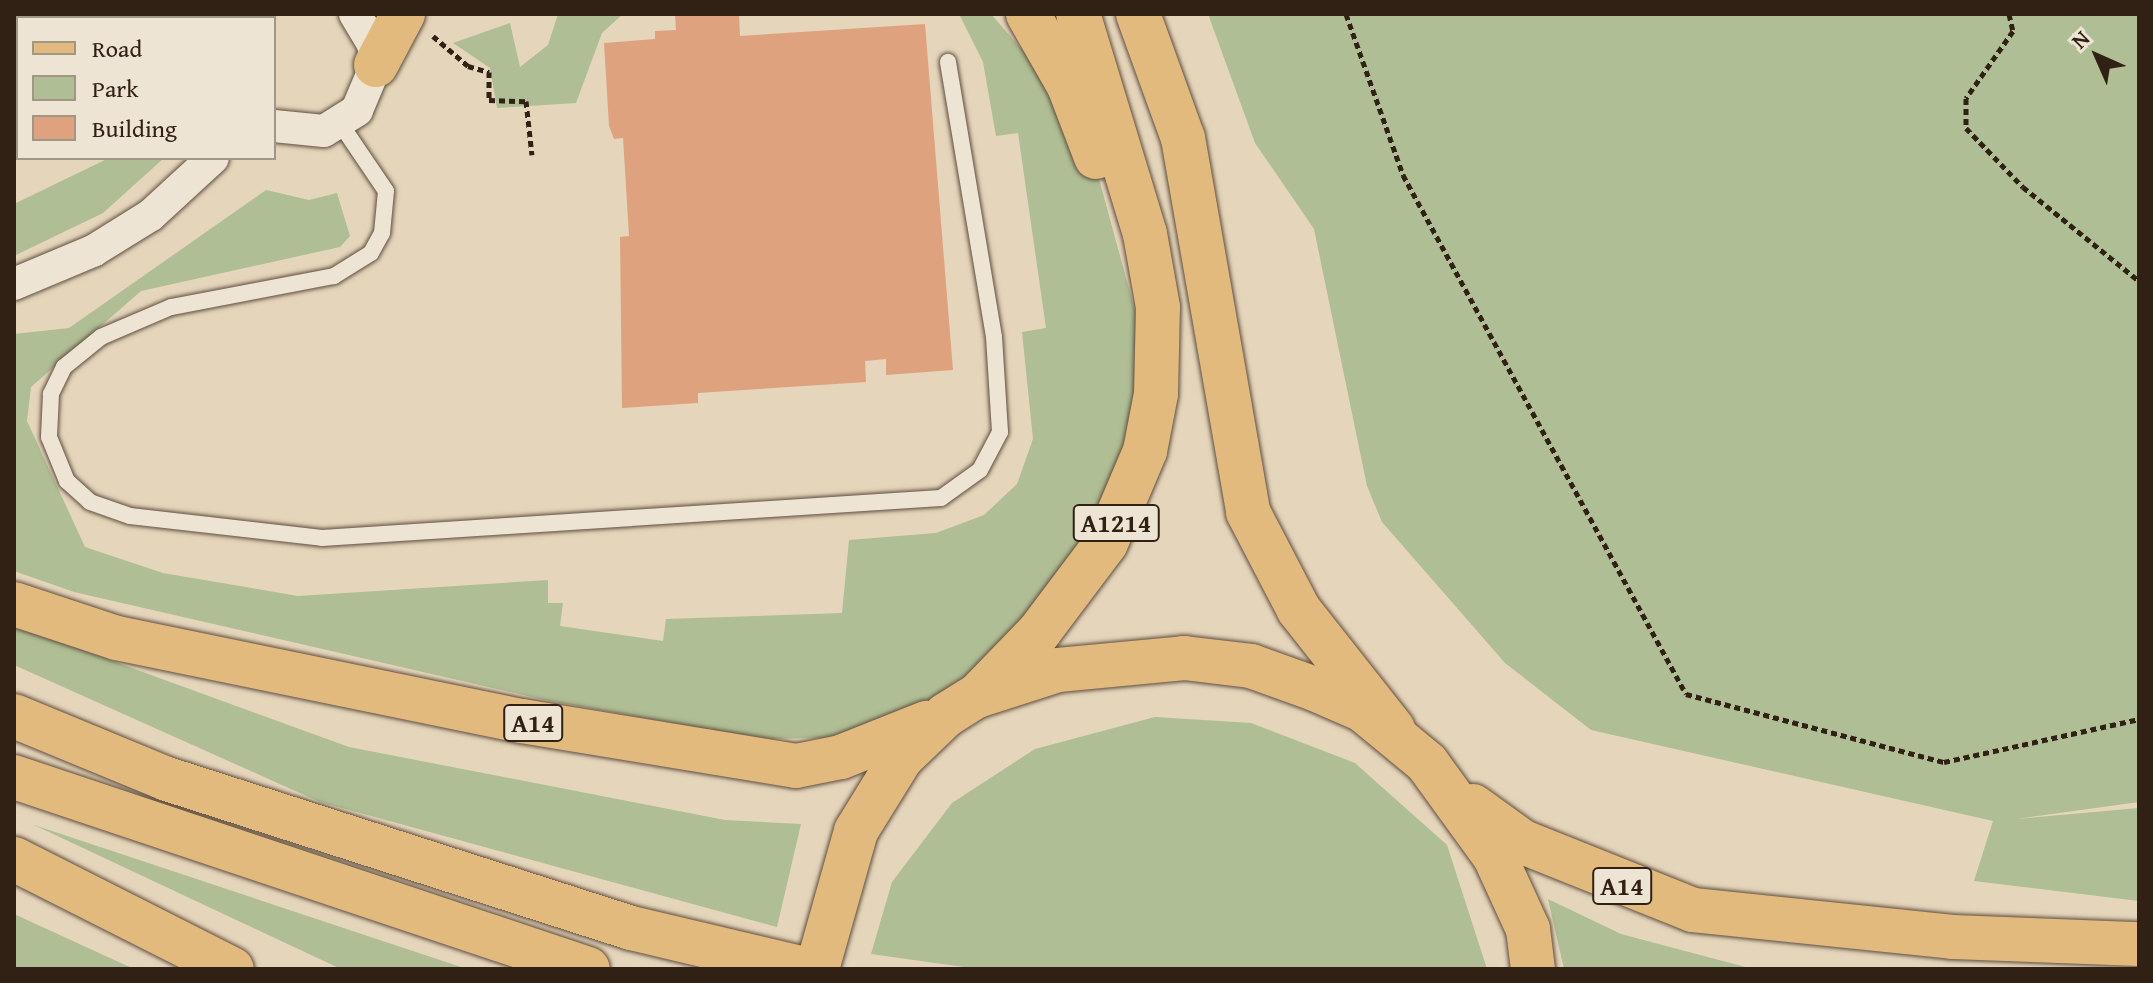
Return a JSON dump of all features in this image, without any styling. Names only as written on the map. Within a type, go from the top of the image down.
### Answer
[{"type":"main road","points":[[1028,14],[1069,86],[1158,307]]},
{"type":"main road","name":"A1214","points":[[961,705],[1080,581],[1124,509],[1156,394],[1158,307],[1124,148],[1078,14]]},
{"type":"main road","points":[[1138,14],[1183,138],[1248,512],[1299,610],[1405,743],[1449,788],[1495,857],[1528,929],[1533,969]]},
{"type":"main road","points":[[376,65],[420,26]]},
{"type":"main road","name":"A14","points":[[14,604],[117,638],[522,721],[796,766],[873,747],[961,705]]},
{"type":"main road","points":[[817,969],[833,895],[878,792],[901,758],[961,705],[1058,670],[1184,658],[1251,666],[1315,689],[1363,710],[1405,743]]},
{"type":"main road","points":[[14,716],[272,813],[631,928],[805,969]]},
{"type":"main road","points":[[14,777],[588,969]]},
{"type":"main road","name":"A14","points":[[1449,788],[1523,842],[1693,910],[1953,937],[2139,944]]},
{"type":"main road","points":[[14,859],[232,969]]},
{"type":"street","points":[[276,127],[301,134],[345,121],[367,96],[376,65],[355,14]]},
{"type":"street","points":[[14,284],[93,251],[151,215],[211,160]]},
{"type":"lane","points":[[346,132],[386,191],[382,233],[371,253],[334,276],[171,307],[101,337],[64,367],[51,394],[49,437],[67,481],[90,502],[130,516],[322,538],[941,498],[980,470],[1000,432],[994,337],[948,62]]},
{"type":"path","points":[[1346,14],[1403,175],[1686,694],[1944,762],[2139,719]]},
{"type":"path","points":[[2009,14],[2013,31],[1966,98],[1966,128],[2023,187],[2139,281]]},
{"type":"path","points":[[420,26],[468,66],[489,72],[489,100],[526,101],[532,155]]},
{"type":"green space","points":[[558,14],[623,14],[602,33],[576,103],[497,108],[490,68],[453,43],[510,23],[520,67],[548,45]]},
{"type":"green space","points":[[959,14],[991,14],[1039,69],[1090,146],[1140,329],[1126,475],[1016,641],[877,737],[761,739],[545,700],[74,592],[14,571],[14,334],[69,328],[266,190],[309,200],[337,193],[350,236],[340,247],[141,291],[31,387],[27,421],[85,547],[163,573],[298,596],[548,580],[548,603],[563,603],[560,626],[663,641],[666,619],[842,613],[849,540],[936,533],[984,515],[1017,484],[1033,439],[1022,332],[1046,328],[1018,133],[996,136],[983,62]]},
{"type":"green space","points":[[1208,14],[2139,14],[2139,802],[2016,819],[2139,808],[2139,901],[1974,881],[1993,821],[1591,730],[1505,663],[1382,522],[1367,486],[1314,229],[1255,143]]},
{"type":"green space","points":[[105,160],[162,160],[103,213],[14,256],[14,204]]},
{"type":"green space","points":[[14,625],[349,747],[725,820],[801,824],[777,927],[320,802],[14,665]]},
{"type":"green space","points":[[1155,717],[1251,723],[1355,763],[1447,845],[1487,969],[978,969],[871,954],[892,882],[952,803],[1035,749]]},
{"type":"green space","points":[[34,825],[467,969],[341,969]]},
{"type":"green space","points":[[1548,899],[1621,934],[1753,969],[1564,969]]},
{"type":"green space","points":[[14,914],[134,969],[14,969]]},
{"type":"building","points":[[675,14],[739,14],[740,36],[925,24],[953,370],[886,375],[886,359],[865,361],[866,382],[698,393],[698,403],[622,408],[620,237],[629,236],[623,138],[614,139],[609,126],[604,43],[655,39],[655,31],[676,30]]}]
